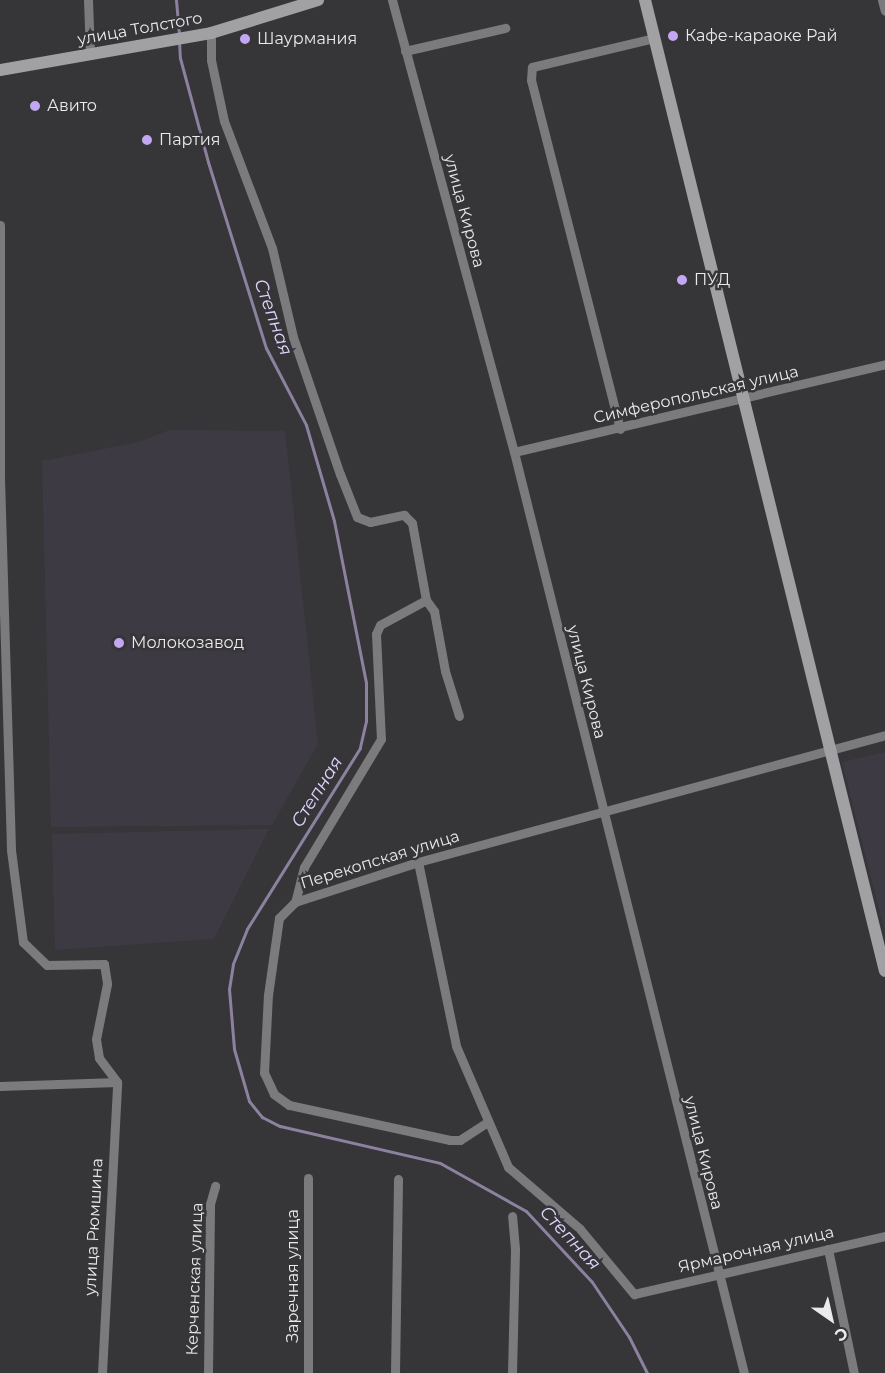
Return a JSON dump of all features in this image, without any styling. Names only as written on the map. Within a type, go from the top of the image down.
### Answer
[{"type":"main road","name":"улица Толстого","points":[[0,70],[207,34],[318,0]]},
{"type":"main road","points":[[645,0],[885,971]]},
{"type":"street","points":[[88,0],[90,54]]},
{"type":"street","name":"улица Кирова","points":[[392,0],[514,453],[744,1373]]},
{"type":"street","points":[[882,0],[885,11]]},
{"type":"street","points":[[405,51],[505,28]]},
{"type":"street","points":[[207,34],[224,121],[272,248],[293,337],[340,474],[357,517],[370,522],[404,515],[412,523],[426,600],[434,611],[445,671],[459,716]]},
{"type":"street","points":[[620,429],[531,80],[532,67],[654,38]]},
{"type":"street","points":[[0,225],[2,545],[11,850],[23,942],[47,965],[104,964],[107,984],[96,1039],[99,1058],[117,1082]]},
{"type":"street","name":"Симферопольская улица","points":[[514,453],[744,400],[885,364]]},
{"type":"street","points":[[295,903],[304,867],[381,739],[376,634],[380,625],[426,600]]},
{"type":"street","name":"Перекопская улица","points":[[486,1123],[460,1140],[450,1140],[289,1105],[274,1094],[264,1073],[272,959],[279,918],[295,903],[418,862],[602,810],[885,735]]},
{"type":"street","points":[[418,862],[456,1046],[486,1123]]},
{"type":"street","points":[[0,1086],[117,1082]]},
{"type":"street","name":"улица Рюмшина","points":[[102,1373],[117,1082]]},
{"type":"street","name":"Ярмарочная улица","points":[[486,1123],[508,1167],[580,1229],[634,1294],[885,1236]]},
{"type":"street","name":"Заречная улица","points":[[308,1178],[308,1373]]},
{"type":"street","points":[[395,1373],[398,1179]]},
{"type":"street","name":"Керченская улица","points":[[208,1373],[210,1204],[215,1186]]},
{"type":"street","points":[[512,1216],[515,1249],[512,1373]]},
{"type":"street","points":[[828,1250],[854,1373]]},
{"type":"shaded area","name":"Молокозавод","points":[[169,430],[285,431],[318,744],[272,825],[51,827],[42,461],[139,442]]},
{"type":"shaded area","points":[[885,752],[885,933],[842,762]]},
{"type":"shaded area","points":[[269,829],[214,939],[55,950],[52,834]]},
{"type":"waterway","name":"Степная","points":[[176,0],[179,34]]},
{"type":"waterway","name":"Степная","points":[[179,41],[180,58],[208,162],[266,348],[306,425],[334,521],[366,683],[366,721],[360,748],[247,929],[233,964],[229,989],[234,1049],[249,1101],[262,1117],[280,1126],[440,1163],[526,1211],[592,1282],[629,1337],[647,1373]]},
{"type":"place","name":"Кафе-караоке Рай","points":[[673,36]]},
{"type":"place","name":"Шаурмания","points":[[245,39]]},
{"type":"place","name":"Авито","points":[[35,106]]},
{"type":"place","name":"Партия","points":[[147,140]]},
{"type":"place","name":"ПУД","points":[[682,280]]},
{"type":"place","name":"Молокозавод","points":[[119,643]]}]
